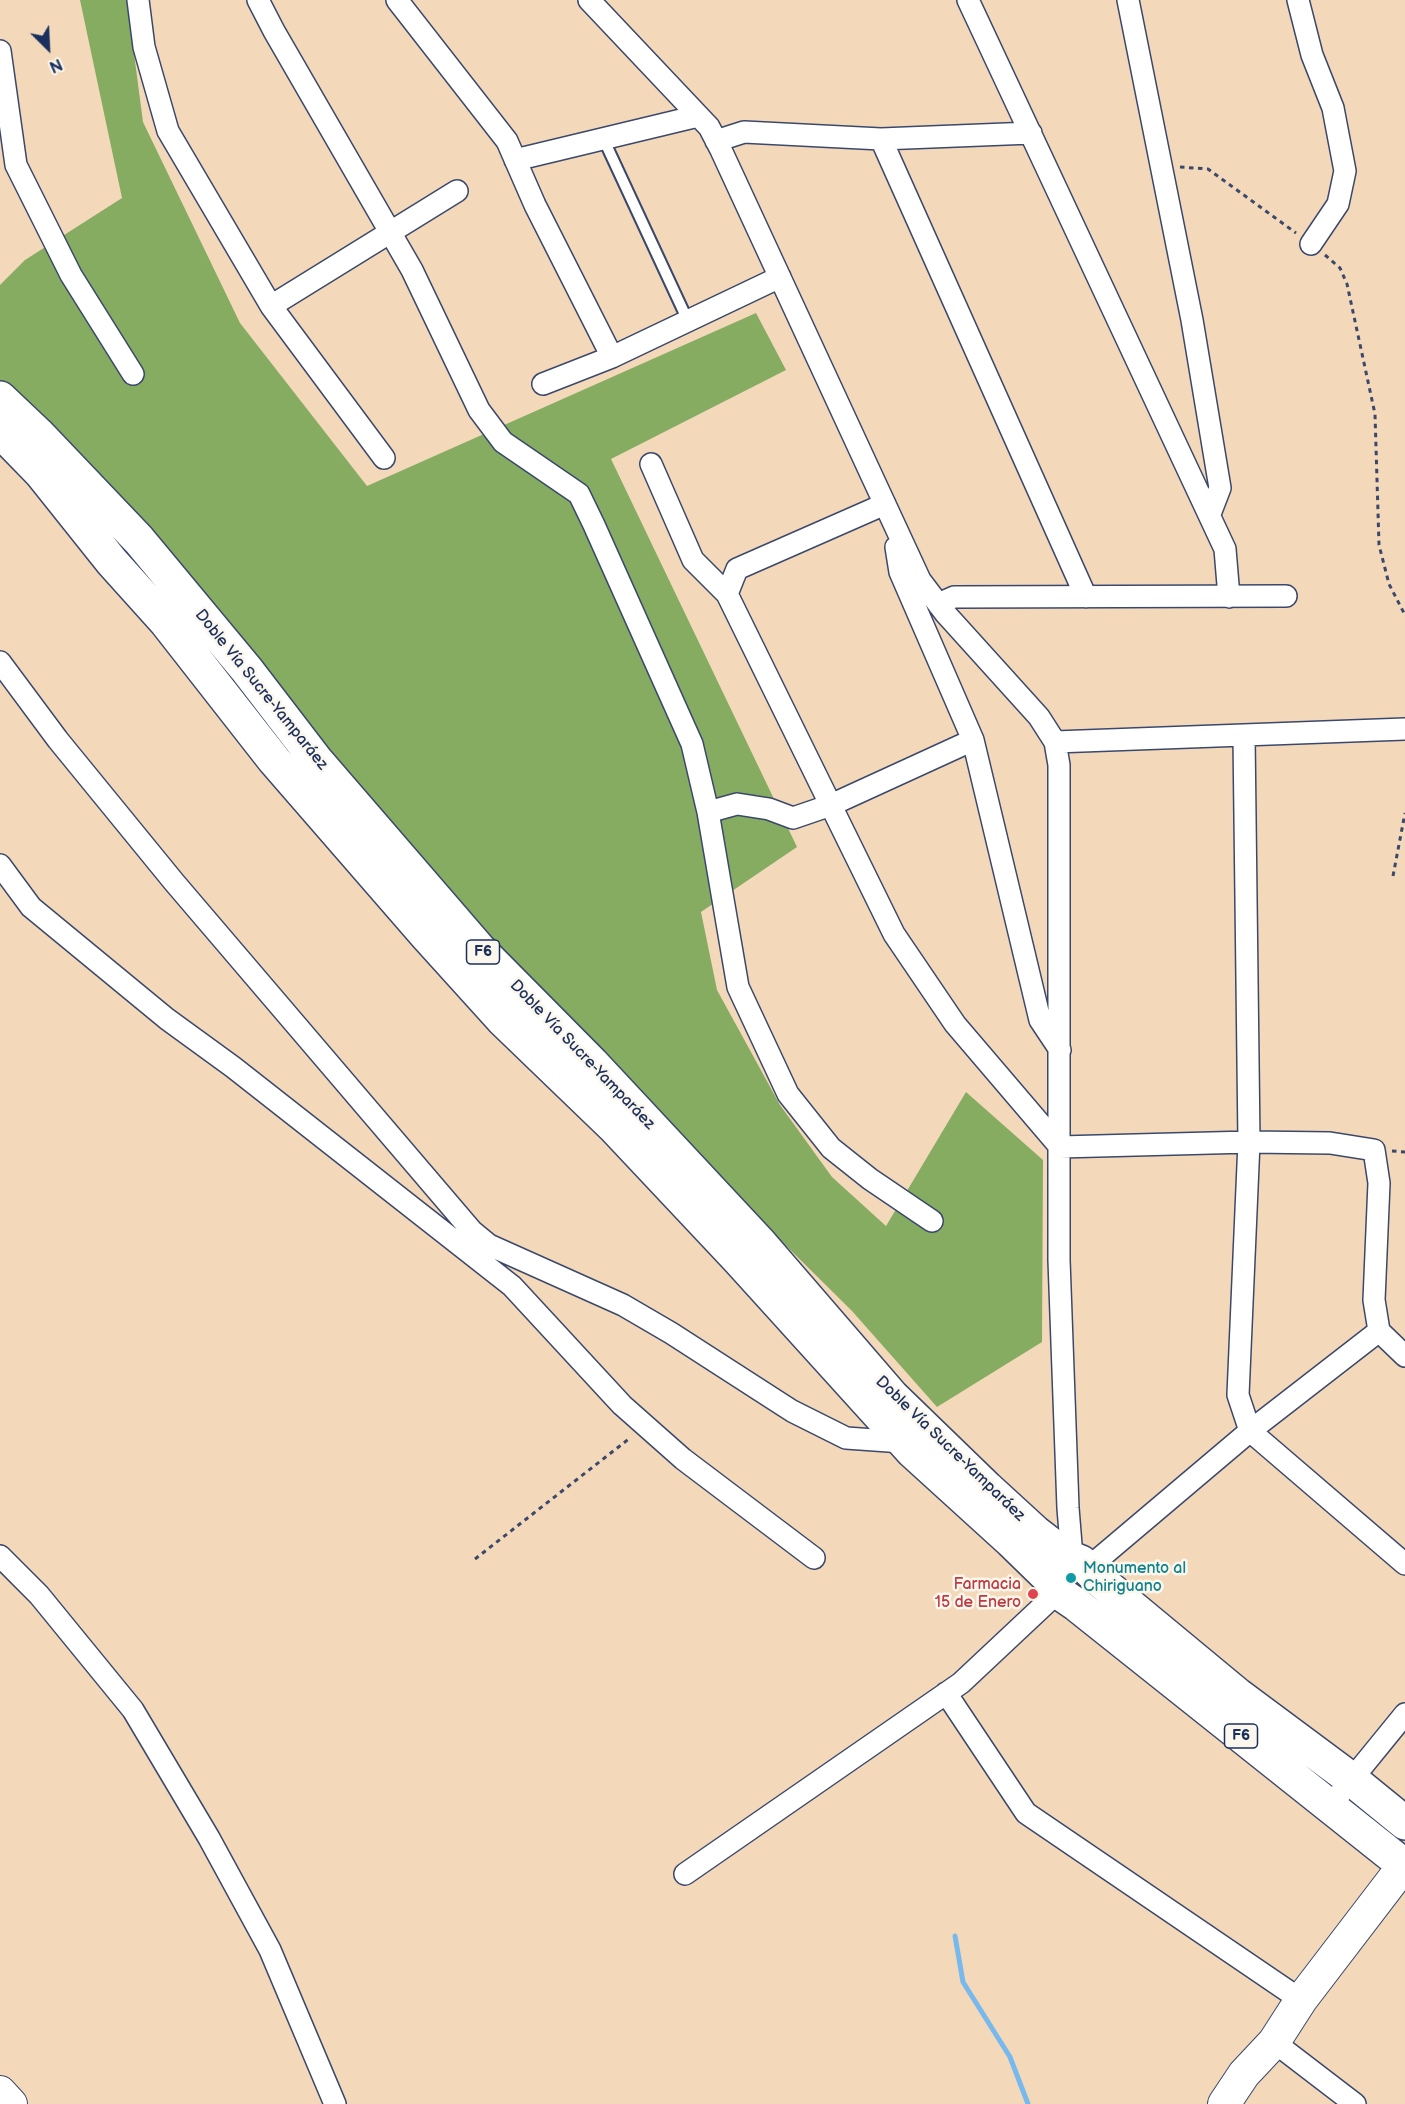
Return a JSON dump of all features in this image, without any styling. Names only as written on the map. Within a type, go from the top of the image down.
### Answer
[{"type":"highway","name":"Doble Vía Sucre-Yamparáez","points":[[0,398],[38,434],[139,540],[247,670],[316,760],[480,950],[592,1063],[760,1243],[892,1396],[944,1482],[1011,1541],[1073,1577],[1238,1695],[1351,1779],[1405,1823]]},
{"type":"highway","name":"Doble Vía Sucre-Yamparáez","points":[[0,431],[41,473],[112,562],[166,622],[274,760],[502,1019],[621,1134],[739,1260],[916,1437]]},
{"type":"highway","name":"Doble Vía Sucre-Yamparáez","points":[[1073,1577],[1329,1806],[1405,1865]]},
{"type":"main road","points":[[1224,2104],[1244,2074],[1275,2042],[1301,2000],[1405,1865]]},
{"type":"main road","points":[[1248,2104],[1261,2083],[1275,2042]]},
{"type":"main road","points":[[0,2092],[11,2104]]},
{"type":"street","points":[[138,0],[144,47],[168,131],[271,306],[384,458]]},
{"type":"street","points":[[258,0],[412,270],[478,410],[503,442],[579,494],[692,744],[708,812],[738,987],[788,1094],[831,1148],[870,1179],[932,1221]]},
{"type":"street","points":[[397,0],[507,141],[535,205],[612,357]]},
{"type":"street","points":[[589,0],[709,128],[920,580],[938,604],[1039,717],[1055,742],[1059,765],[1059,1260],[1068,1508],[1073,1577]]},
{"type":"street","points":[[968,0],[1210,514],[1225,549],[1229,597]]},
{"type":"street","points":[[1128,0],[1192,320],[1220,488],[1210,514]]},
{"type":"street","points":[[1298,0],[1312,55],[1333,108],[1345,171],[1338,204],[1311,244]]},
{"type":"street","points":[[0,51],[16,165],[71,275],[133,374]]},
{"type":"street","points":[[515,160],[698,116]]},
{"type":"street","points":[[716,141],[744,132],[881,140],[1030,133]]},
{"type":"street","points":[[881,140],[1086,597]]},
{"type":"street","points":[[271,306],[457,191]]},
{"type":"street","points":[[543,384],[612,357],[780,277]]},
{"type":"street","points":[[651,464],[693,560],[727,594],[894,934],[955,1024],[1060,1147]]},
{"type":"street","points":[[727,594],[737,569],[888,511]]},
{"type":"street","points":[[888,511],[900,572],[973,740],[1040,1020],[1060,1050]]},
{"type":"street","points":[[938,604],[954,597],[1286,597]]},
{"type":"street","points":[[0,662],[57,740],[174,882],[472,1231],[482,1250],[512,1286],[622,1406],[683,1459],[814,1558]]},
{"type":"street","points":[[1055,742],[1405,729]]},
{"type":"street","points":[[1244,736],[1249,1142],[1238,1395],[1250,1431],[1405,1564]]},
{"type":"street","points":[[708,812],[737,804],[769,809],[793,818],[831,805],[973,740]]},
{"type":"street","points":[[0,865],[31,907],[167,1018],[482,1250],[622,1305],[671,1333],[792,1411],[846,1438],[916,1437]]},
{"type":"street","points":[[1060,1147],[1249,1142],[1330,1143],[1374,1150],[1379,1183],[1374,1300],[1379,1331],[1405,1356]]},
{"type":"street","points":[[685,1874],[961,1683],[1073,1577],[1250,1431],[1379,1331]]},
{"type":"street","points":[[0,1556],[39,1595],[133,1710],[209,1838],[270,1950],[335,2104]]},
{"type":"street","points":[[946,1693],[1026,1813],[1301,2000]]},
{"type":"street","points":[[1329,1806],[1405,1714]]},
{"type":"street","points":[[1275,2042],[1355,2104]]},
{"type":"lane","points":[[603,138],[688,321]]},
{"type":"path","points":[[1162,169],[1189,166],[1208,169],[1311,244],[1340,268],[1347,284],[1375,414],[1379,545],[1389,584],[1405,615]]},
{"type":"path","points":[[1393,876],[1405,813]]},
{"type":"path","points":[[475,1559],[645,1426]]},
{"type":"green space","points":[[80,0],[127,0],[143,122],[240,323],[367,486],[756,313],[786,370],[611,459],[797,847],[701,912],[717,990],[780,1105],[832,1177],[886,1226],[966,1092],[1043,1160],[1042,1342],[937,1407],[852,1311],[752,1212],[620,1092],[0,384],[0,285],[25,260],[122,198]]},
{"type":"waterway","points":[[955,1936],[963,1982],[1010,2057],[1028,2104]]},
{"type":"place","name":"Monumento al Chiriguano","points":[[1071,1578]]},
{"type":"place","name":"Farmacia 15 de Enero","points":[[1033,1594]]}]
